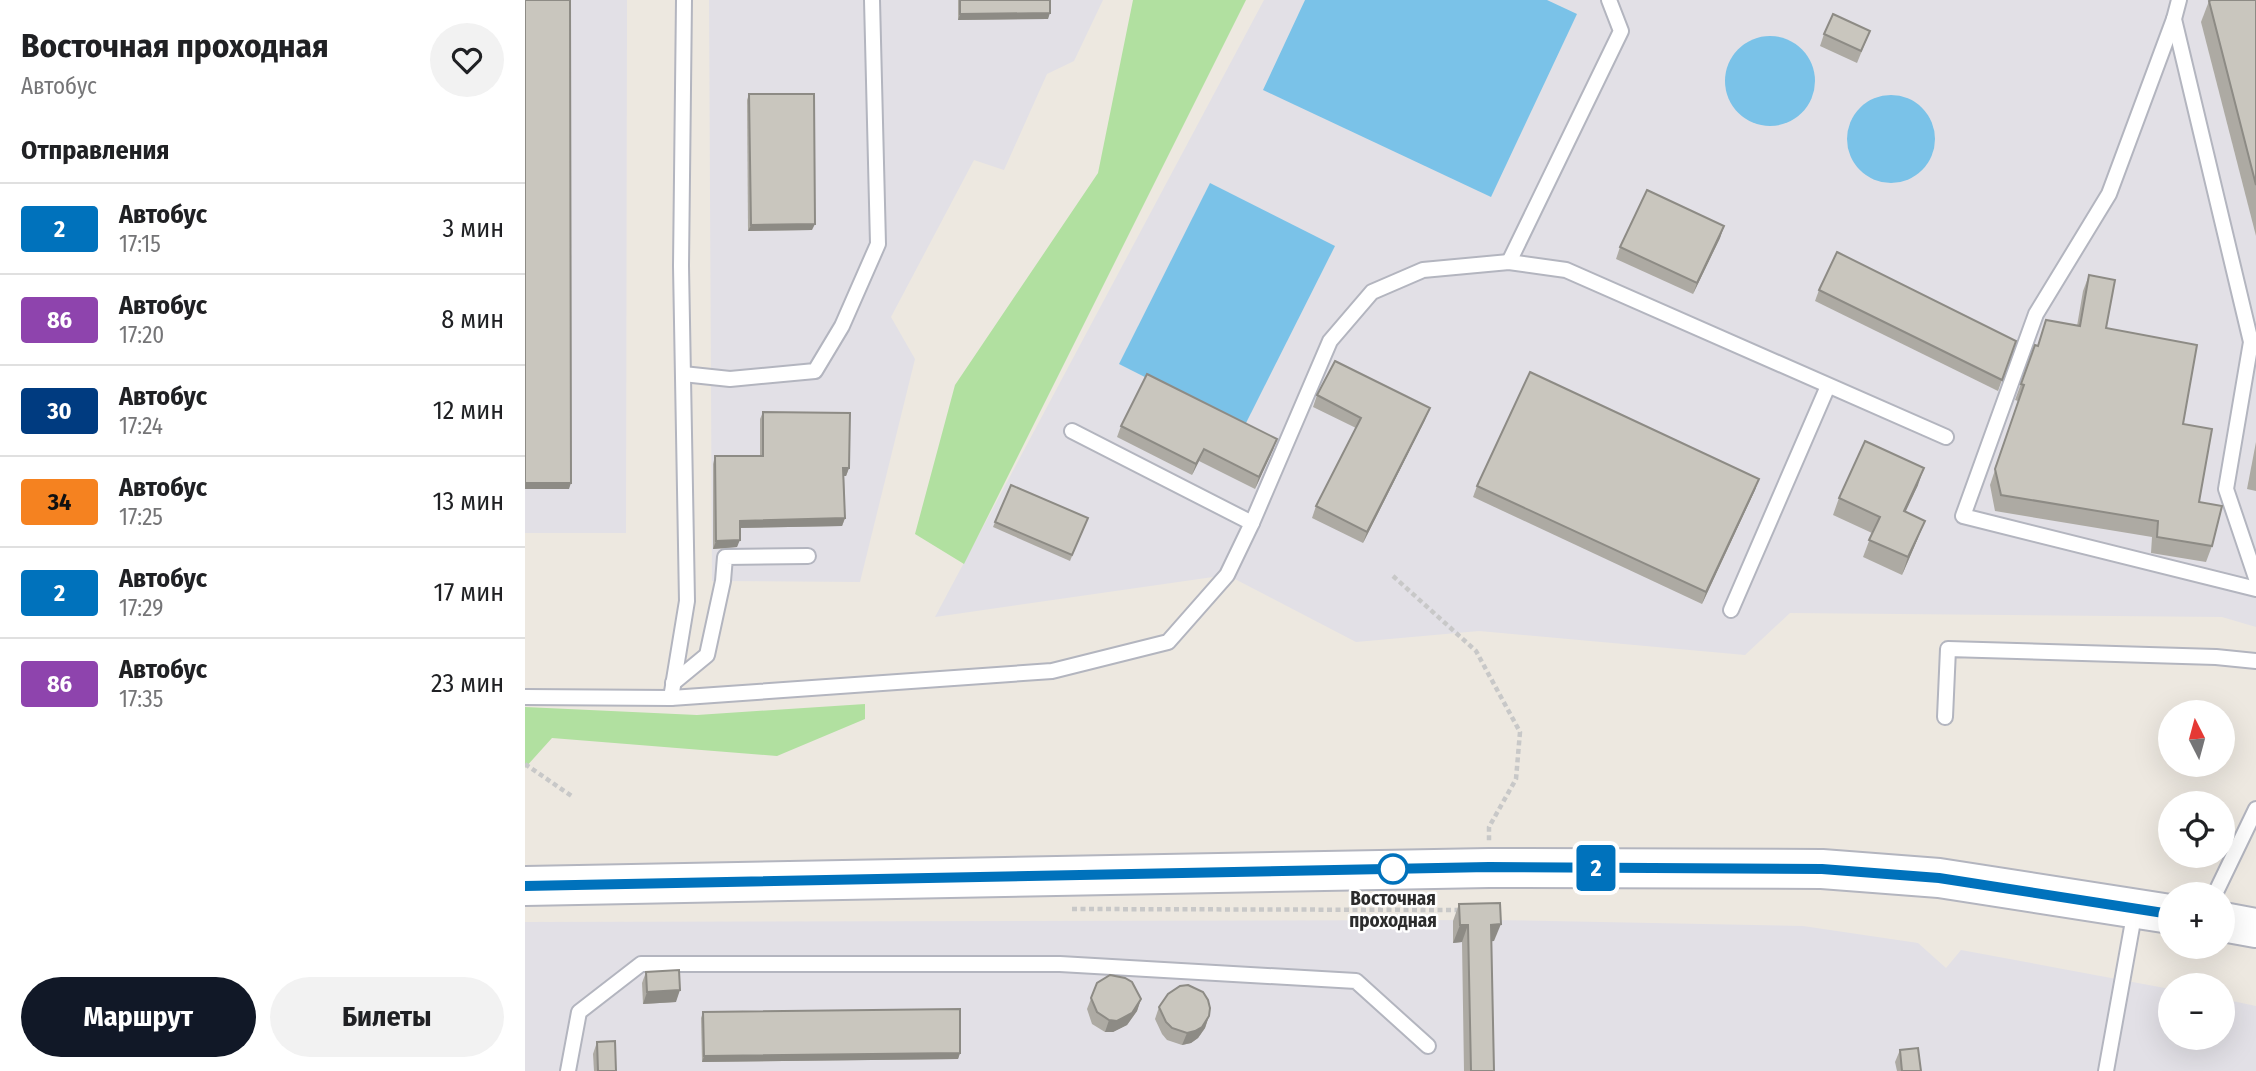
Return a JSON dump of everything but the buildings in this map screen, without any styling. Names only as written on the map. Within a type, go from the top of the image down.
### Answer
[{"type":"street","points":[[525,886],[1475,868],[1822,869],[1939,878],[2153,911]]},
{"type":"street","points":[[2235,924],[2256,928]]},
{"type":"lane","points":[[672,690],[687,601],[681,252],[684,0]]},
{"type":"lane","points":[[683,374],[730,379],[815,371],[842,326],[878,244],[871,0]]},
{"type":"lane","points":[[1509,262],[1621,31],[1609,0]]},
{"type":"lane","points":[[2179,0],[2109,194],[2036,314],[1963,516],[2256,589]]},
{"type":"lane","points":[[2174,19],[2251,342],[2226,489],[2256,578]]},
{"type":"lane","points":[[525,697],[1052,671],[1168,642],[1227,575],[1330,341],[1372,292],[1423,270],[1509,262],[1566,270],[1947,437]]},
{"type":"lane","points":[[1731,610],[1828,386]]},
{"type":"lane","points":[[1072,431],[1252,523]]},
{"type":"lane","points":[[672,690],[707,655],[723,581],[725,557],[808,555]]},
{"type":"lane","points":[[1945,717],[1948,649],[2216,657],[2256,661]]},
{"type":"lane","points":[[2221,882],[2256,809]]},
{"type":"lane","points":[[2106,1071],[2153,911]]},
{"type":"lane","points":[[568,1071],[579,1012],[641,964],[1060,964],[1356,981],[1429,1046]]},
{"type":"path","points":[[1393,576],[1476,651],[1520,732],[1516,779],[1489,827]]},
{"type":"path","points":[[525,764],[573,797]]},
{"type":"shaded area","points":[[525,0],[627,0],[626,533],[525,533]]},
{"type":"shaded area","points":[[709,0],[1103,0],[1074,61],[1047,74],[1004,170],[974,160],[891,317],[915,359],[860,582],[712,581]]},
{"type":"shaded area","points":[[1264,0],[2256,0],[2256,627],[2222,617],[1790,613],[1745,655],[1479,631],[1356,642],[1227,575],[935,617]]},
{"type":"shaded area","points":[[1494,920],[1803,926],[1918,943],[1946,968],[1961,950],[2158,987],[2158,1050],[2235,1050],[2235,1002],[2256,1006],[2256,1071],[525,1071],[525,922]]},
{"type":"green space","points":[[1133,0],[1246,0],[964,564],[915,534],[955,385],[1098,173]]},
{"type":"green space","points":[[865,704],[865,719],[777,756],[552,738],[525,768],[525,707],[697,715]]},
{"type":"water","points":[[1305,0],[1547,0],[1577,14],[1491,197],[1263,90]]},
{"type":"water","points":[[1770,36],[1787,39],[1802,49],[1812,64],[1815,81],[1812,98],[1802,113],[1787,123],[1770,126],[1753,123],[1738,113],[1728,98],[1725,81],[1728,64],[1738,49],[1753,39]]},
{"type":"water","points":[[1882,95],[1900,95],[1916,102],[1928,114],[1935,130],[1935,148],[1928,164],[1916,176],[1900,183],[1882,183],[1866,176],[1854,164],[1847,148],[1847,130],[1854,114],[1866,102]]},
{"type":"water","points":[[1210,183],[1335,246],[1244,427],[1119,364]]},
{"type":"bus line","name":"2","points":[[525,886],[1489,867],[1822,869],[1939,878],[2158,912]]},
{"type":"place","name":"Восточная проходная","points":[[1393,869]]}]
